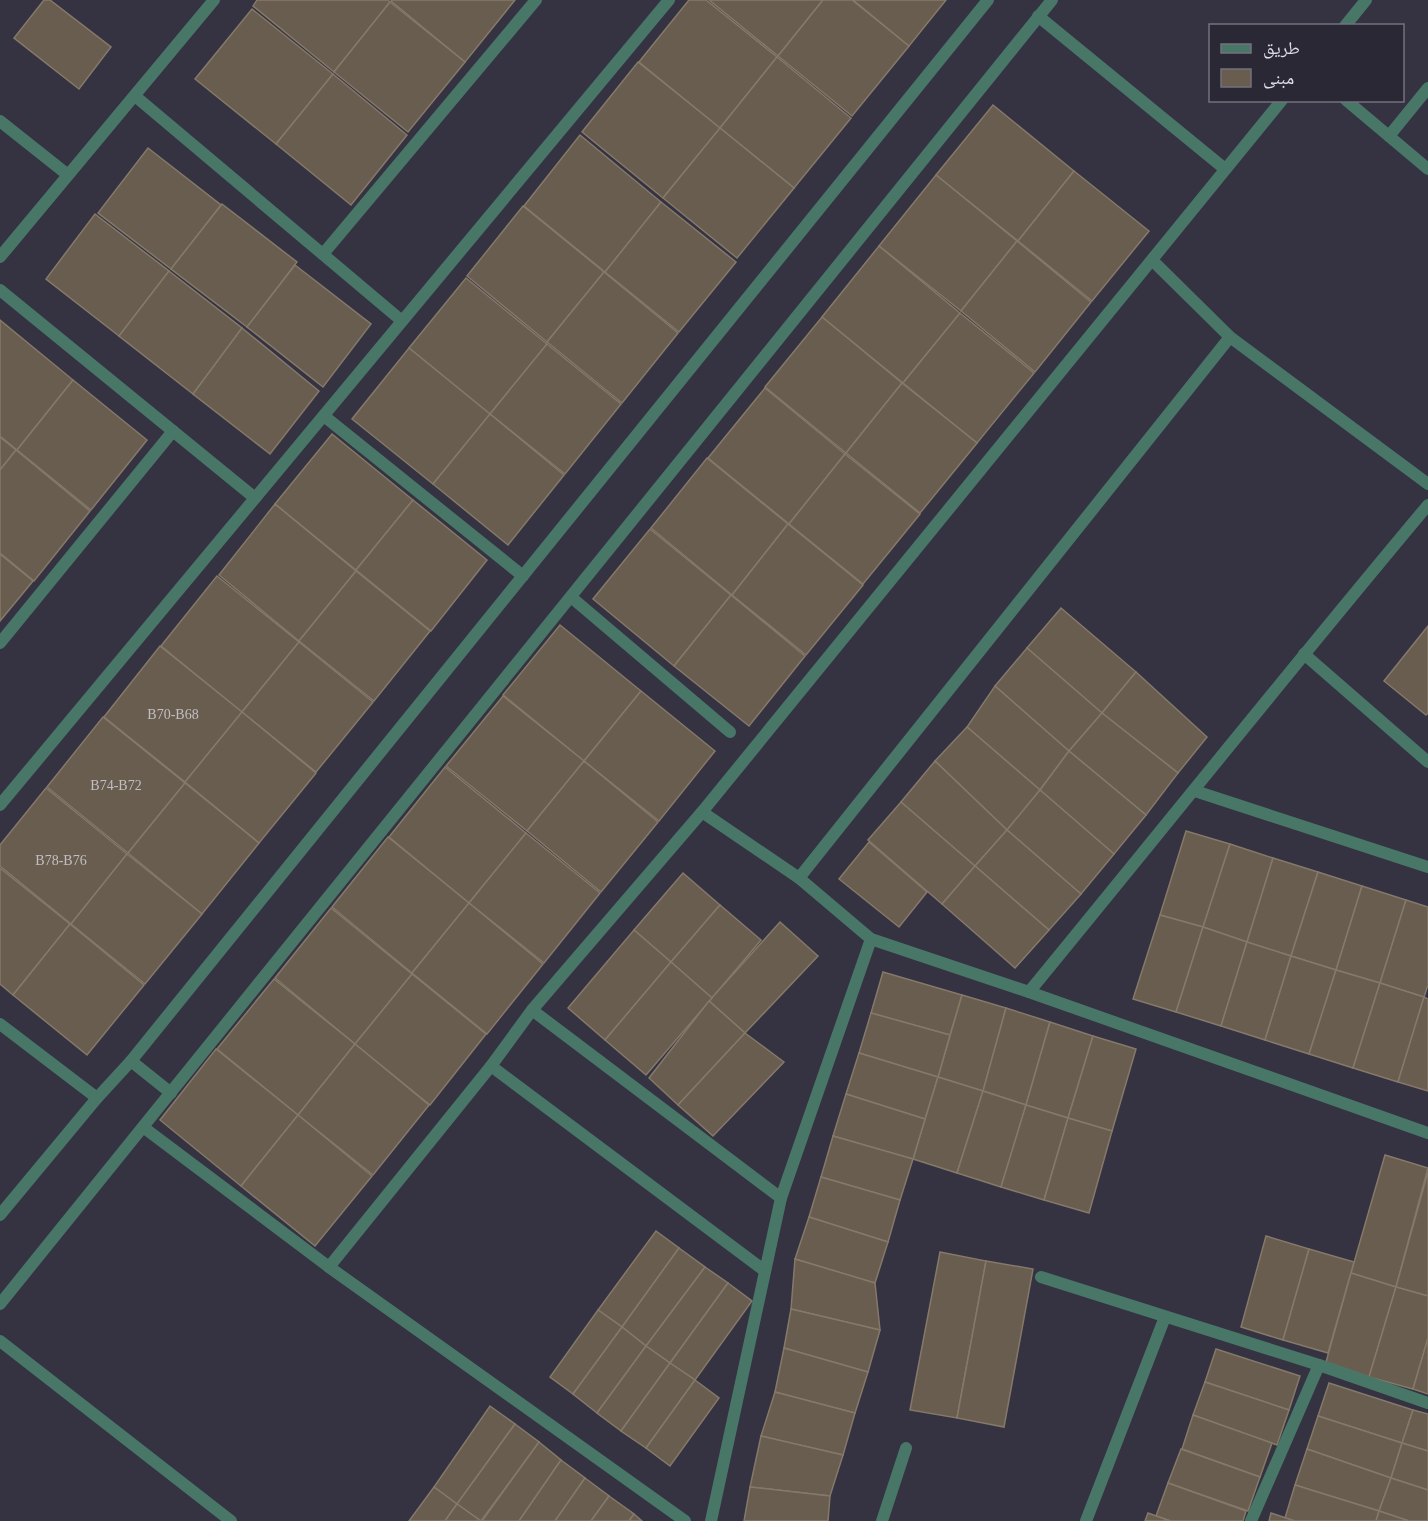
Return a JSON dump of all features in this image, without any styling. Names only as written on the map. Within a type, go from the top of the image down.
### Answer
[{"type":"street","points":[[0,257],[214,0]]},
{"type":"street","points":[[323,254],[536,0]]},
{"type":"street","points":[[0,805],[669,0]]},
{"type":"street","points":[[0,1215],[131,1060],[988,0]]},
{"type":"street","points":[[0,1304],[1052,0]]},
{"type":"street","points":[[1347,24],[1366,0]]},
{"type":"street","points":[[1038,16],[1225,169]]},
{"type":"street","points":[[1389,136],[1428,88]]},
{"type":"street","points":[[135,96],[402,321]]},
{"type":"street","points":[[329,1267],[491,1066],[532,1010],[702,812],[1280,102]]},
{"type":"street","points":[[1348,102],[1428,169]]},
{"type":"street","points":[[0,121],[68,175]]},
{"type":"street","points":[[1153,261],[1230,337],[1428,484]]},
{"type":"street","points":[[0,290],[255,498]]},
{"type":"street","points":[[799,878],[1230,337]]},
{"type":"street","points":[[324,416],[523,576]]},
{"type":"street","points":[[0,643],[173,431]]},
{"type":"street","points":[[1029,992],[1428,505]]},
{"type":"street","points":[[571,597],[730,732]]},
{"type":"street","points":[[1304,654],[1428,762]]},
{"type":"street","points":[[1195,791],[1428,867]]},
{"type":"street","points":[[702,812],[799,878],[871,939],[1029,992],[1428,1133]]},
{"type":"street","points":[[711,1521],[781,1198],[871,939]]},
{"type":"street","points":[[532,1010],[781,1198]]},
{"type":"street","points":[[0,1024],[97,1098]]},
{"type":"street","points":[[131,1060],[171,1093]]},
{"type":"street","points":[[491,1066],[765,1271]]},
{"type":"street","points":[[143,1127],[329,1267],[686,1521]]},
{"type":"street","points":[[1041,1277],[1319,1365],[1428,1403]]},
{"type":"street","points":[[1086,1521],[1165,1317]]},
{"type":"street","points":[[0,1341],[231,1521]]},
{"type":"street","points":[[1251,1521],[1319,1365]]},
{"type":"street","points":[[882,1521],[906,1448]]},
{"type":"building","points":[[44,0],[50,0],[111,47],[79,89],[14,38]]},
{"type":"building","points":[[257,0],[388,0],[390,2],[334,72],[253,6]]},
{"type":"building","points":[[392,0],[515,0],[465,62]]},
{"type":"building","points":[[689,0],[706,0],[777,57],[720,128],[639,62]]},
{"type":"building","points":[[709,0],[823,0],[778,56]]},
{"type":"building","points":[[823,0],[852,0],[909,46],[852,116],[778,56]]},
{"type":"building","points":[[853,0],[946,0],[909,46]]},
{"type":"building","points":[[390,2],[465,62],[408,132],[334,72]]},
{"type":"building","points":[[252,9],[333,74],[276,144],[195,79]]},
{"type":"building","points":[[777,57],[851,118],[794,188],[720,128]]},
{"type":"building","points":[[638,62],[720,128],[663,198],[582,132]]},
{"type":"building","points":[[333,74],[407,135],[351,205],[276,144]]},
{"type":"building","points":[[993,105],[1074,171],[1018,241],[936,175]]},
{"type":"building","points":[[720,128],[794,188],[737,258],[663,198]]},
{"type":"building","points":[[580,135],[661,202],[605,272],[524,206]]},
{"type":"building","points":[[148,148],[221,205],[171,269],[98,213]]},
{"type":"building","points":[[1074,171],[1149,231],[1092,301],[1018,241]]},
{"type":"building","points":[[936,175],[1017,241],[961,311],[879,246]]},
{"type":"building","points":[[661,202],[736,262],[679,332],[605,272]]},
{"type":"building","points":[[222,204],[297,262],[247,327],[171,269]]},
{"type":"building","points":[[523,206],[604,272],[547,342],[467,276]]},
{"type":"building","points":[[95,214],[169,271],[119,336],[46,279]]},
{"type":"building","points":[[1017,241],[1091,302],[1035,372],[961,311]]},
{"type":"building","points":[[879,246],[960,313],[903,383],[822,317]]},
{"type":"building","points":[[295,265],[371,324],[323,387],[247,327]]},
{"type":"building","points":[[169,271],[242,328],[193,394],[119,336]]},
{"type":"building","points":[[604,272],[678,333],[622,403],[547,342]]},
{"type":"building","points":[[466,278],[547,344],[490,414],[409,348]]},
{"type":"building","points":[[960,313],[1034,373],[977,443],[903,383]]},
{"type":"building","points":[[822,317],[902,383],[846,453],[765,387]]},
{"type":"building","points":[[0,320],[73,380],[17,450],[0,436]]},
{"type":"building","points":[[242,328],[319,391],[270,454],[193,394]]},
{"type":"building","points":[[547,344],[621,404],[565,474],[490,414]]},
{"type":"building","points":[[409,348],[490,414],[433,484],[352,419]]},
{"type":"building","points":[[73,380],[147,440],[91,510],[17,450]]},
{"type":"building","points":[[902,383],[977,443],[920,513],[846,453]]},
{"type":"building","points":[[765,388],[845,454],[789,524],[708,458]]},
{"type":"building","points":[[490,414],[564,475],[508,545],[433,484]]},
{"type":"building","points":[[332,434],[413,500],[356,570],[275,504]]},
{"type":"building","points":[[0,437],[16,450],[0,470]]},
{"type":"building","points":[[16,450],[90,511],[34,581],[0,553],[0,470]]},
{"type":"building","points":[[845,454],[920,514],[863,584],[789,524]]},
{"type":"building","points":[[707,458],[788,524],[732,595],[651,528]]},
{"type":"building","points":[[413,500],[487,560],[431,631],[356,570]]},
{"type":"building","points":[[275,504],[356,571],[299,641],[219,575]]},
{"type":"building","points":[[788,524],[863,585],[806,655],[732,595]]},
{"type":"building","points":[[650,529],[731,595],[674,666],[593,599]]},
{"type":"building","points":[[0,554],[33,581],[0,621]]},
{"type":"building","points":[[356,571],[430,631],[374,701],[299,641]]},
{"type":"building","points":[[217,576],[299,642],[242,712],[161,646]]},
{"type":"building","points":[[731,595],[805,656],[749,726],[674,666]]},
{"type":"building","points":[[1061,608],[1136,672],[1102,713],[1027,648]]},
{"type":"building","points":[[560,625],[641,691],[584,761],[503,695]]},
{"type":"building","points":[[1428,626],[1428,713],[1426,715],[1384,681]]},
{"type":"building","points":[[299,642],[373,702],[316,772],[242,712]]},
{"type":"building","points":[[160,646],[242,712],[185,782],[104,717]]},
{"type":"building","points":[[1027,648],[1102,713],[1069,751],[995,686]]},
{"type":"building","points":[[1136,672],[1207,737],[1178,773],[1102,713]]},
{"type":"building","points":[[995,686],[1069,751],[1040,790],[967,727]]},
{"type":"building","points":[[641,691],[715,751],[659,821],[584,761]]},
{"type":"building","points":[[503,696],[584,761],[527,831],[446,766]]},
{"type":"building","points":[[242,712],[316,773],[259,843],[185,782]]},
{"type":"building","points":[[1102,713],[1178,773],[1146,815],[1069,751]]},
{"type":"building","points":[[103,717],[185,783],[128,853],[47,787]]},
{"type":"building","points":[[967,727],[1040,790],[1007,830],[935,761]]},
{"type":"building","points":[[1069,751],[1146,815],[1114,854],[1040,790]]},
{"type":"building","points":[[584,761],[658,822],[601,892],[527,831]]},
{"type":"building","points":[[935,761],[1007,830],[975,866],[901,802]]},
{"type":"building","points":[[445,767],[526,833],[469,903],[389,837]]},
{"type":"building","points":[[185,783],[259,843],[202,914],[128,853]]},
{"type":"building","points":[[46,788],[127,854],[71,924],[0,866],[0,845]]},
{"type":"building","points":[[1040,790],[1114,854],[1081,894],[1007,830]]},
{"type":"building","points":[[901,802],[975,866],[942,904],[868,840]]},
{"type":"building","points":[[1007,830],[1081,894],[1049,930],[975,866]]},
{"type":"building","points":[[1186,831],[1230,844],[1203,927],[1160,915]]},
{"type":"building","points":[[526,833],[600,893],[544,963],[469,903]]},
{"type":"building","points":[[388,837],[469,903],[412,973],[332,907]]},
{"type":"building","points":[[869,842],[927,892],[899,927],[839,879]]},
{"type":"building","points":[[1230,844],[1273,858],[1247,942],[1203,927]]},
{"type":"building","points":[[127,854],[202,914],[145,984],[71,924]]},
{"type":"building","points":[[1273,858],[1318,872],[1291,956],[1247,942]]},
{"type":"building","points":[[975,866],[1049,930],[1015,968],[942,904]]},
{"type":"building","points":[[0,868],[70,924],[13,995],[0,984]]},
{"type":"building","points":[[1318,872],[1362,886],[1336,970],[1291,956]]},
{"type":"building","points":[[683,873],[720,905],[671,962],[634,930]]},
{"type":"building","points":[[1362,886],[1406,900],[1380,983],[1336,970]]},
{"type":"building","points":[[1406,900],[1428,907],[1428,985],[1424,997],[1380,983]]},
{"type":"building","points":[[469,903],[543,964],[487,1034],[412,973]]},
{"type":"building","points":[[720,905],[761,940],[712,998],[671,962]]},
{"type":"building","points":[[331,908],[412,974],[355,1044],[275,978]]},
{"type":"building","points":[[1160,915],[1203,927],[1176,1012],[1133,999]]},
{"type":"building","points":[[780,922],[818,956],[745,1033],[709,1001]]},
{"type":"building","points":[[70,924],[144,985],[87,1055],[13,995]]},
{"type":"building","points":[[1203,927],[1247,942],[1221,1026],[1176,1012]]},
{"type":"building","points":[[634,930],[671,962],[605,1040],[568,1008]]},
{"type":"building","points":[[1247,942],[1291,956],[1265,1040],[1221,1026]]},
{"type":"building","points":[[1291,956],[1336,970],[1309,1054],[1265,1040]]},
{"type":"building","points":[[671,962],[712,998],[646,1075],[605,1040]]},
{"type":"building","points":[[1336,970],[1380,983],[1353,1068],[1309,1054]]},
{"type":"building","points":[[883,972],[962,995],[950,1035],[871,1013]]},
{"type":"building","points":[[412,974],[486,1034],[430,1105],[355,1044]]},
{"type":"building","points":[[274,979],[355,1044],[298,1115],[217,1049]]},
{"type":"building","points":[[1380,983],[1424,997],[1398,1082],[1353,1068]]},
{"type":"building","points":[[962,995],[1006,1008],[983,1091],[938,1077]]},
{"type":"building","points":[[1424,997],[1428,999],[1428,1091],[1398,1082]]},
{"type":"building","points":[[709,1001],[745,1033],[678,1105],[649,1078]]},
{"type":"building","points":[[1006,1008],[1050,1022],[1026,1105],[983,1091]]},
{"type":"building","points":[[871,1013],[950,1035],[938,1077],[859,1053]]},
{"type":"building","points":[[1050,1022],[1093,1036],[1068,1118],[1026,1105]]},
{"type":"building","points":[[745,1033],[784,1062],[713,1136],[678,1105]]},
{"type":"building","points":[[1093,1036],[1136,1049],[1112,1131],[1068,1118]]},
{"type":"building","points":[[355,1044],[429,1105],[373,1175],[298,1115]]},
{"type":"building","points":[[216,1049],[298,1115],[241,1186],[160,1120]]},
{"type":"building","points":[[859,1053],[938,1077],[925,1119],[846,1094]]},
{"type":"building","points":[[938,1077],[983,1091],[957,1173],[913,1159]]},
{"type":"building","points":[[983,1091],[1026,1105],[1001,1187],[957,1173]]},
{"type":"building","points":[[846,1094],[925,1119],[913,1159],[833,1136]]},
{"type":"building","points":[[1026,1105],[1068,1118],[1044,1200],[1001,1187]]},
{"type":"building","points":[[298,1115],[372,1176],[315,1246],[241,1186]]},
{"type":"building","points":[[1068,1118],[1112,1131],[1089,1213],[1044,1200]]},
{"type":"building","points":[[833,1136],[913,1159],[900,1200],[821,1177]]},
{"type":"building","points":[[1385,1155],[1428,1168],[1396,1287],[1351,1273]]},
{"type":"building","points":[[1428,1172],[1428,1296],[1396,1287]]},
{"type":"building","points":[[821,1177],[900,1200],[888,1242],[809,1217]]},
{"type":"building","points":[[809,1217],[888,1242],[875,1283],[795,1259]]},
{"type":"building","points":[[656,1231],[679,1248],[622,1327],[598,1310]]},
{"type":"building","points":[[1266,1236],[1309,1249],[1283,1340],[1241,1327]]},
{"type":"building","points":[[679,1248],[705,1267],[646,1346],[622,1327]]},
{"type":"building","points":[[1309,1249],[1354,1262],[1328,1353],[1283,1340]]},
{"type":"building","points":[[940,1252],[986,1261],[957,1418],[910,1410]]},
{"type":"building","points":[[795,1259],[875,1283],[880,1330],[791,1309]]},
{"type":"building","points":[[986,1261],[1033,1269],[1004,1427],[957,1418]]},
{"type":"building","points":[[705,1267],[728,1283],[670,1363],[646,1346]]},
{"type":"building","points":[[1351,1273],[1396,1287],[1369,1377],[1326,1362]]},
{"type":"building","points":[[728,1283],[752,1301],[695,1380],[670,1363]]},
{"type":"building","points":[[1396,1287],[1428,1296],[1428,1338],[1413,1389],[1369,1377]]},
{"type":"building","points":[[791,1309],[880,1330],[868,1372],[784,1348]]},
{"type":"building","points":[[598,1310],[622,1327],[573,1394],[550,1377]]},
{"type":"building","points":[[622,1327],[646,1346],[597,1413],[573,1394]]},
{"type":"building","points":[[1428,1338],[1428,1394],[1413,1389]]},
{"type":"building","points":[[646,1346],[670,1363],[621,1431],[597,1413]]},
{"type":"building","points":[[784,1348],[868,1372],[855,1413],[775,1392]]},
{"type":"building","points":[[1216,1349],[1300,1376],[1289,1410],[1205,1382]]},
{"type":"building","points":[[670,1363],[695,1380],[646,1448],[621,1431]]},
{"type":"building","points":[[695,1380],[719,1398],[670,1466],[646,1448]]},
{"type":"building","points":[[1205,1382],[1289,1410],[1277,1445],[1193,1415]]},
{"type":"building","points":[[1329,1383],[1413,1410],[1402,1443],[1318,1416]]},
{"type":"building","points":[[775,1392],[855,1413],[843,1455],[761,1436]]},
{"type":"building","points":[[490,1406],[515,1424],[457,1504],[434,1487]]},
{"type":"building","points":[[1413,1410],[1428,1414],[1428,1451],[1402,1443]]},
{"type":"building","points":[[1193,1415],[1272,1443],[1260,1477],[1182,1449]]},
{"type":"building","points":[[1318,1416],[1402,1443],[1391,1478],[1307,1449]]},
{"type":"building","points":[[515,1424],[539,1442],[481,1521],[457,1504]]},
{"type":"building","points":[[761,1436],[843,1455],[830,1496],[750,1487]]},
{"type":"building","points":[[539,1442],[561,1460],[519,1521],[482,1521]]},
{"type":"building","points":[[1402,1443],[1428,1451],[1428,1490],[1391,1478]]},
{"type":"building","points":[[1181,1449],[1260,1477],[1248,1511],[1168,1483]]},
{"type":"building","points":[[1307,1449],[1391,1478],[1379,1511],[1295,1485]]},
{"type":"building","points":[[561,1460],[585,1478],[555,1521],[519,1521]]},
{"type":"building","points":[[585,1478],[609,1496],[591,1521],[555,1521]]},
{"type":"building","points":[[1391,1478],[1428,1490],[1428,1521],[1409,1521],[1379,1511]]},
{"type":"building","points":[[1168,1483],[1246,1511],[1243,1521],[1171,1521],[1156,1516]]},
{"type":"building","points":[[1295,1485],[1379,1511],[1376,1521],[1294,1521],[1285,1518]]},
{"type":"building","points":[[434,1487],[457,1504],[445,1521],[409,1521]]},
{"type":"building","points":[[750,1487],[830,1496],[828,1521],[744,1521]]},
{"type":"building","points":[[609,1496],[634,1514],[629,1521],[591,1521]]},
{"type":"building","points":[[457,1504],[481,1521],[445,1521]]},
{"type":"building","points":[[1379,1511],[1409,1521],[1376,1521]]},
{"type":"building","points":[[1148,1513],[1170,1521],[1145,1521]]},
{"type":"building","points":[[1271,1513],[1295,1521],[1269,1521]]},
{"type":"building","points":[[634,1514],[642,1521],[629,1521]]}]
